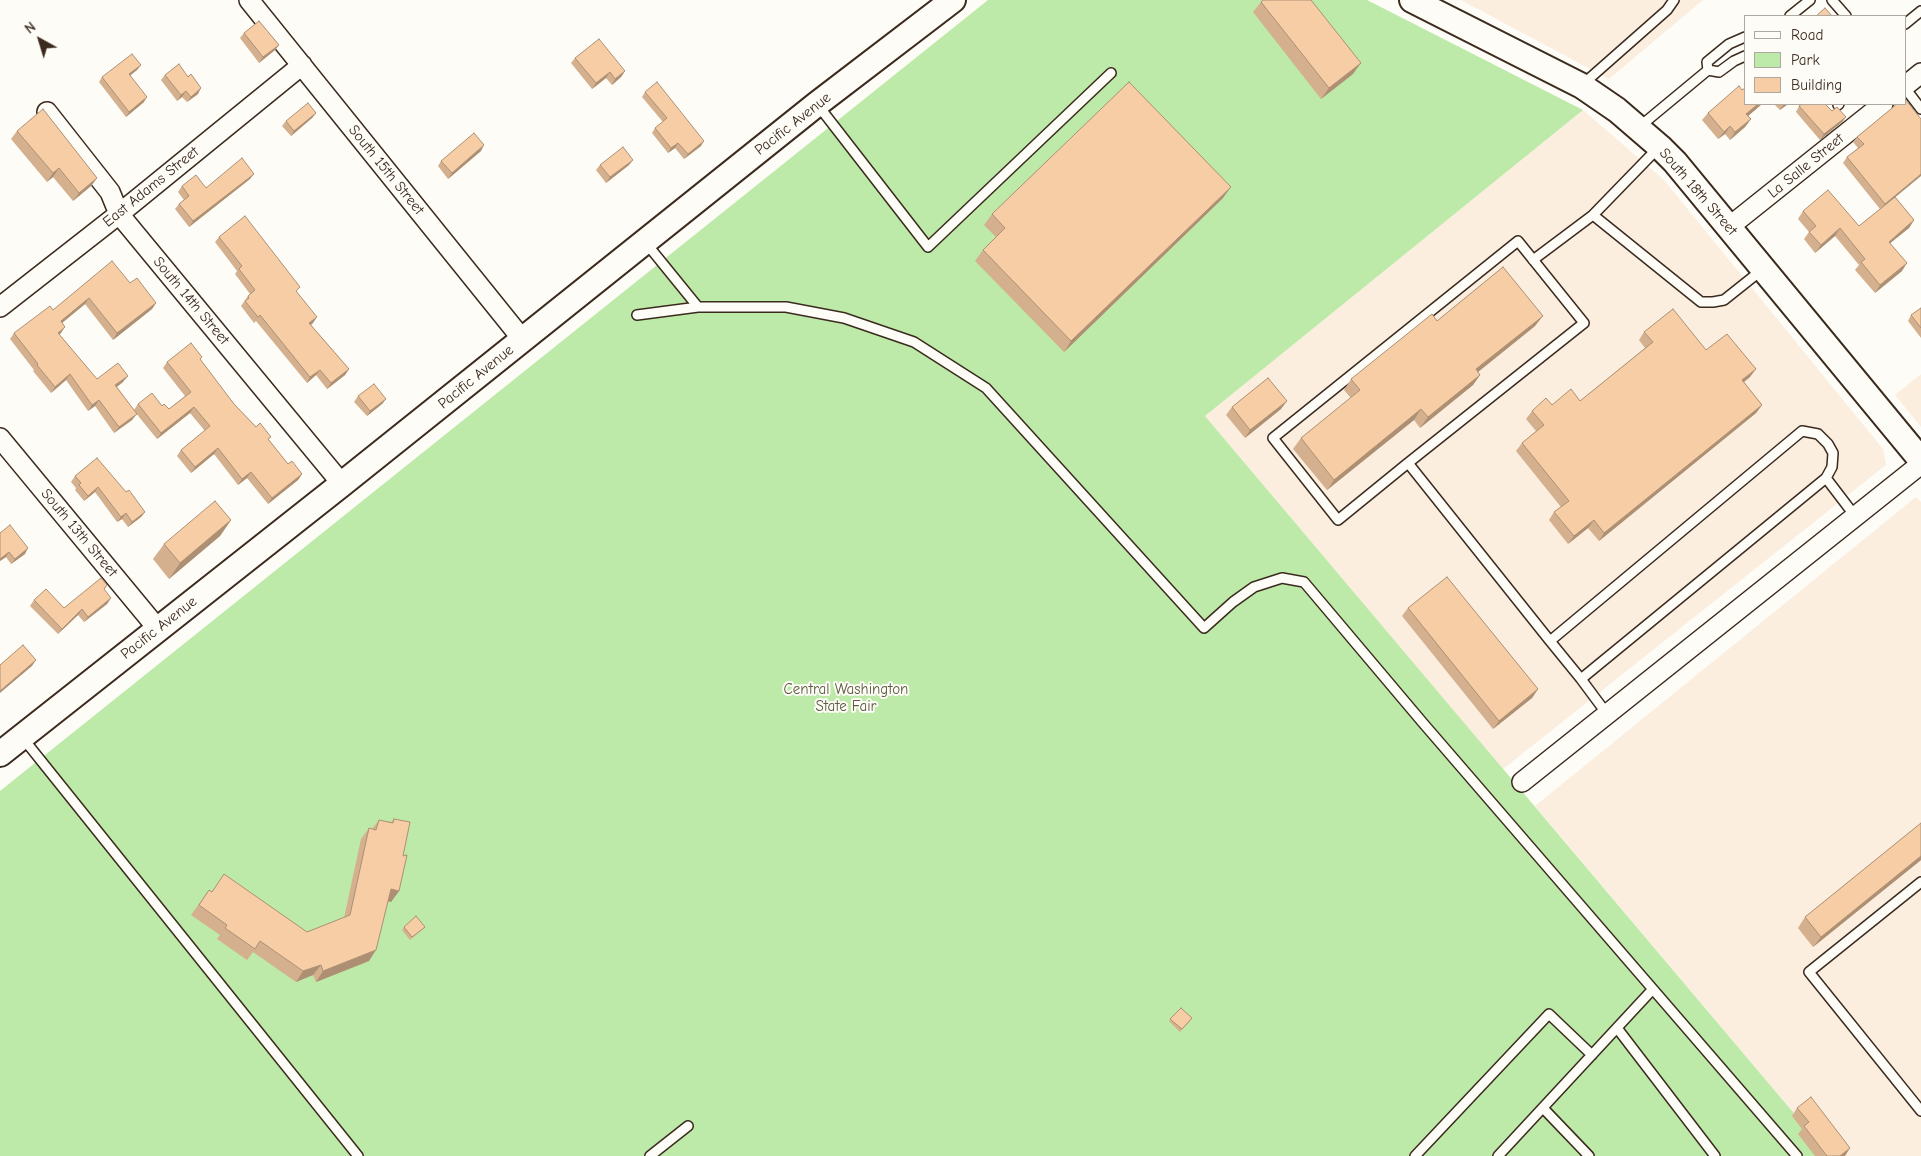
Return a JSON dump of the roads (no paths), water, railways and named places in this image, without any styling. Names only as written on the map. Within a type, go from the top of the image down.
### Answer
[{"type":"street","name":"South 15th Street","points":[[249,0],[523,340]]},
{"type":"street","name":"Pacific Avenue","points":[[0,754],[523,340],[817,104],[952,0]]},
{"type":"street","name":"South 18th Street","points":[[1412,0],[1582,86],[1617,110],[1660,147],[1675,162],[1729,227],[1921,462]]},
{"type":"street","name":"East Adams Street","points":[[0,307],[119,214],[302,65]]},
{"type":"street","points":[[1906,86],[1921,73]]},
{"type":"street","name":"La Salle Street","points":[[1729,227],[1882,105]]},
{"type":"street","name":"South 14th Street","points":[[47,112],[110,192],[119,214],[342,484]]},
{"type":"street","name":"South 13th Street","points":[[0,438],[158,629]]},
{"type":"street","points":[[1522,782],[1921,462]]},
{"type":"lane","points":[[1582,86],[1667,10],[1674,0]]},
{"type":"lane","points":[[1791,15],[1810,0]]},
{"type":"lane","points":[[1832,0],[1845,15]]},
{"type":"lane","points":[[1906,23],[1921,11]]},
{"type":"lane","points":[[1708,70],[1707,62],[1729,44],[1744,37]]},
{"type":"lane","points":[[1638,128],[1708,70],[1719,72],[1744,56]]},
{"type":"lane","points":[[817,104],[928,247],[1111,73]]},
{"type":"lane","points":[[1906,88],[1921,109]]},
{"type":"lane","points":[[1533,260],[1593,215],[1660,147]]},
{"type":"lane","points":[[1593,215],[1701,302],[1724,300],[1763,269]]},
{"type":"lane","points":[[1518,241],[1584,323],[1408,463],[1338,520],[1273,438],[1518,241]]},
{"type":"lane","points":[[645,242],[698,307]]},
{"type":"lane","points":[[637,315],[698,307],[786,307],[844,318],[914,342],[986,388],[1204,628],[1233,602],[1254,587],[1282,578],[1304,582],[1422,723],[1797,1156]]},
{"type":"lane","points":[[1550,641],[1802,431],[1818,434],[1828,444],[1833,453],[1832,467],[1826,478],[1581,679]]},
{"type":"lane","points":[[1408,463],[1607,714]]},
{"type":"lane","points":[[1826,478],[1855,516]]},
{"type":"lane","points":[[22,737],[358,1156]]},
{"type":"lane","points":[[1921,882],[1809,972],[1921,1111]]},
{"type":"lane","points":[[1498,1156],[1652,990]]},
{"type":"lane","points":[[1415,1156],[1549,1014],[1592,1055]]},
{"type":"lane","points":[[1616,1028],[1715,1156]]},
{"type":"lane","points":[[1543,1108],[1589,1156]]},
{"type":"lane","points":[[650,1156],[688,1126]]},
{"type":"park label","name":"Central Washington State Fair","points":[[846,698]]}]
